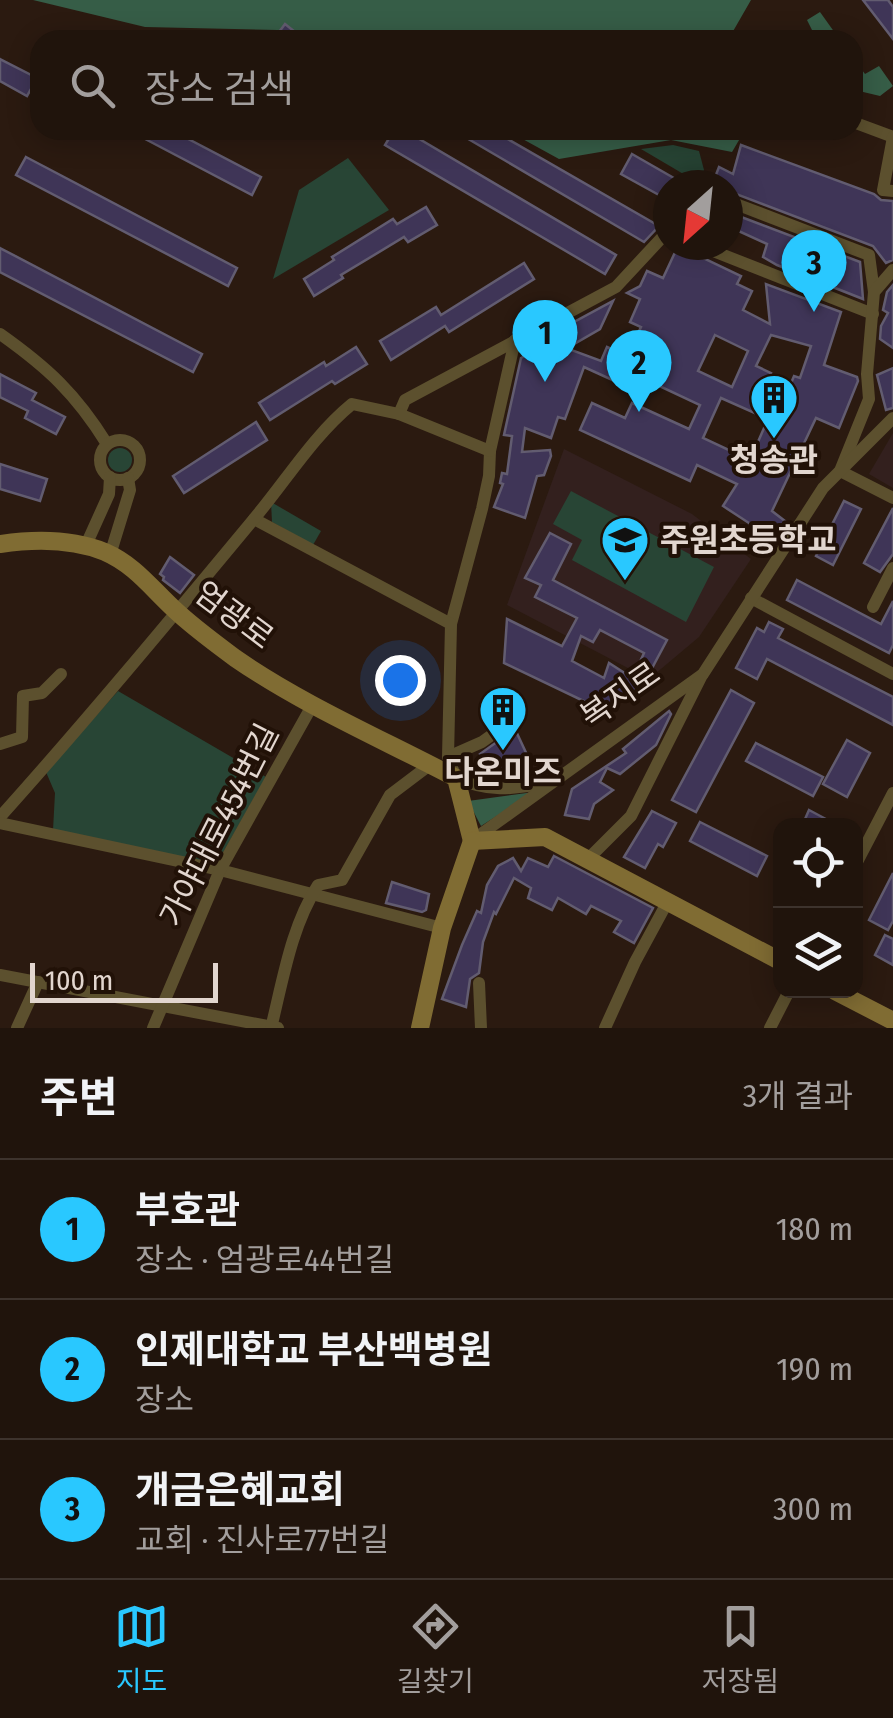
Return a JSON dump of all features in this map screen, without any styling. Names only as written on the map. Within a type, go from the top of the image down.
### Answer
[{"type":"main road","name":"엄광로","points":[[5,547],[86,545],[110,554],[236,658],[313,704],[439,761],[456,778]]},
{"type":"main road","points":[[420,1028],[442,928],[472,841],[456,778]]},
{"type":"main road","points":[[472,841],[546,837],[773,957]]},
{"type":"main road","points":[[851,998],[893,1021]]},
{"type":"street","points":[[863,126],[893,137],[883,190],[893,192]]},
{"type":"street","points":[[743,207],[869,255],[874,292],[867,374],[869,399],[840,471],[893,498]]},
{"type":"street","points":[[399,414],[405,400],[616,286],[653,248]]},
{"type":"street","points":[[736,260],[873,314]]},
{"type":"street","points":[[874,292],[893,270]]},
{"type":"street","points":[[0,334],[46,366],[107,444]]},
{"type":"street","points":[[439,761],[451,624],[490,476],[490,451],[516,340]]},
{"type":"street","points":[[442,928],[220,870],[0,820],[254,519],[333,419],[352,404],[399,414],[490,451]]},
{"type":"street","name":"복지로","points":[[472,841],[703,674],[824,488],[893,418]]},
{"type":"street","points":[[86,545],[109,494],[110,477],[100,461],[107,444],[119,440],[136,447],[140,464],[128,478]]},
{"type":"street","points":[[110,477],[128,478]]},
{"type":"street","points":[[110,554],[130,490],[128,478]]},
{"type":"street","points":[[254,519],[451,624]]},
{"type":"street","points":[[873,607],[893,568]]},
{"type":"street","points":[[751,598],[893,674]]},
{"type":"street","points":[[0,744],[22,737],[23,696],[42,693],[60,674]]},
{"type":"street","points":[[589,858],[631,816],[703,674]]},
{"type":"street","name":"가야대로454번길","points":[[153,1028],[220,870],[313,704]]},
{"type":"street","points":[[0,975],[274,1028],[300,915],[318,885],[342,880],[390,795],[439,761],[482,742],[507,724],[505,707]]},
{"type":"street","points":[[456,778],[480,788],[505,790],[550,783]]},
{"type":"street","points":[[863,851],[893,793]]},
{"type":"street","points":[[605,1028],[668,901]]},
{"type":"street","points":[[17,1028],[38,982]]},
{"type":"street","points":[[480,983],[482,1028]]},
{"type":"street","points":[[770,1028],[785,998]]},
{"type":"shaded area","points":[[893,433],[893,488],[869,474]]},
{"type":"shaded area","name":"주원초등학교","points":[[564,449],[692,514],[751,559],[699,637],[649,679],[507,605]]},
{"type":"green space","points":[[33,0],[751,0],[734,30],[145,27]]},
{"type":"green space","points":[[820,12],[833,30],[812,30],[807,20]]},
{"type":"green space","points":[[879,66],[893,86],[880,96],[863,92],[863,71],[865,74]]},
{"type":"green space","points":[[524,140],[671,140],[559,159]]},
{"type":"green space","points":[[671,140],[739,140],[732,152]]},
{"type":"green space","points":[[673,145],[699,151],[704,170],[677,170],[641,149]]},
{"type":"green space","points":[[348,158],[389,210],[273,279],[299,190]]},
{"type":"green space","points":[[120,448],[132,460],[120,472],[108,460]]},
{"type":"green space","points":[[571,491],[714,567],[686,622],[572,560],[582,540],[553,524]]},
{"type":"green space","points":[[271,502],[321,531],[313,545],[272,522]]},
{"type":"green space","points":[[118,691],[266,777],[216,865],[53,830],[55,793],[46,772]]},
{"type":"green space","points":[[534,792],[481,826],[468,801]]},
{"type":"building","points":[[863,0],[888,0],[893,7],[893,39]]},
{"type":"building","points":[[0,59],[30,74],[30,91],[27,96],[0,81]]},
{"type":"building","points":[[147,140],[190,140],[261,177],[252,195]]},
{"type":"building","points":[[388,140],[421,140],[616,255],[605,274],[385,145]]},
{"type":"building","points":[[470,140],[509,140],[653,223],[653,232],[644,242]]},
{"type":"building","points":[[741,145],[874,194],[881,200],[893,201],[893,260],[886,263],[873,246],[743,197],[743,170],[734,170]]},
{"type":"building","points":[[632,154],[660,170],[653,170],[653,192],[621,174]]},
{"type":"building","points":[[26,157],[237,268],[228,286],[16,175]]},
{"type":"building","points":[[426,207],[437,225],[408,242],[404,237],[314,296],[304,279],[393,219],[397,224]]},
{"type":"building","points":[[743,218],[860,262],[863,299],[763,257],[767,244],[743,233]]},
{"type":"building","points":[[0,248],[202,354],[193,372],[0,272]]},
{"type":"building","points":[[671,260],[707,260],[741,276],[737,284],[752,291],[743,310],[770,324],[766,284],[841,312],[824,365],[857,377],[858,381],[839,428],[816,418],[772,511],[785,521],[770,542],[723,506],[737,484],[697,465],[690,481],[580,430],[592,403],[625,418],[632,403],[689,429],[700,405],[636,375],[630,388],[584,367],[565,419],[558,417],[551,438],[525,428],[522,452],[550,450],[551,456],[544,475],[537,476],[525,518],[494,507],[503,484],[502,473],[507,474],[512,436],[504,435],[521,358],[550,342],[601,361],[607,347],[627,356],[641,327],[630,322],[640,299],[627,293],[640,286],[647,271],[663,278]],"holes":[[[715,335],[748,351],[732,387],[698,371]],[[771,335],[811,346],[800,378],[794,376],[784,400],[763,391],[771,373],[756,366]],[[721,398],[768,419],[750,460],[703,438]]]},
{"type":"building","points":[[524,263],[534,279],[449,332],[445,326],[391,360],[380,341],[436,307],[441,315]]},
{"type":"building","points":[[893,285],[893,348],[880,339],[888,313],[883,310],[887,292]]},
{"type":"building","points":[[613,301],[600,329],[574,344],[563,328]]},
{"type":"building","points":[[356,347],[367,364],[270,420],[259,403],[324,362],[326,366]]},
{"type":"building","points":[[893,368],[893,408],[886,410],[877,375]]},
{"type":"building","points":[[0,374],[36,393],[32,400],[65,417],[56,434],[25,418],[28,411],[0,397]]},
{"type":"building","points":[[256,422],[267,440],[184,493],[173,476]]},
{"type":"building","points":[[0,464],[47,479],[40,501],[0,489]]},
{"type":"building","points":[[844,501],[861,509],[833,565],[816,556]]},
{"type":"building","points":[[893,508],[893,554],[880,572],[864,563]]},
{"type":"building","points":[[550,533],[571,544],[553,580],[667,640],[651,670],[639,664],[644,653],[600,630],[593,642],[581,636],[572,661],[604,678],[609,663],[643,685],[609,707],[597,696],[592,705],[504,663],[507,619],[562,646],[577,618],[535,597],[541,585],[525,578]]},
{"type":"building","points":[[170,557],[194,575],[180,593],[160,574]]},
{"type":"building","points":[[797,580],[881,624],[893,601],[893,645],[889,653],[787,600]]},
{"type":"building","points":[[769,622],[783,629],[778,638],[893,697],[893,725],[767,659],[757,679],[736,668],[757,628],[764,632]]},
{"type":"building","points":[[731,690],[754,703],[696,812],[672,800]]},
{"type":"building","points":[[669,711],[656,745],[620,774],[607,768],[600,782],[613,790],[594,804],[589,819],[565,815],[572,789],[626,753],[623,749]]},
{"type":"building","name":"다온미즈","points":[[515,729],[528,757],[492,774],[480,754]]},
{"type":"building","points":[[847,740],[870,753],[847,797],[823,784]]},
{"type":"building","points":[[756,743],[823,777],[813,796],[746,761]]},
{"type":"building","points":[[809,810],[824,818],[806,818]]},
{"type":"building","points":[[652,811],[676,823],[645,868],[624,857]]},
{"type":"building","points":[[700,822],[767,856],[757,876],[690,841]]},
{"type":"building","points":[[554,856],[653,908],[634,943],[614,932],[621,921],[591,906],[586,914],[558,898],[552,910],[528,898],[531,888],[514,878],[494,912],[483,942],[479,973],[470,979],[466,1007],[442,999],[498,866],[513,858],[521,871],[528,858],[548,867]]},
{"type":"building","points":[[893,873],[893,921],[888,930],[869,920]]},
{"type":"building","points":[[392,882],[429,894],[426,910],[386,903]]},
{"type":"building","points":[[885,935],[893,939],[893,965],[875,955]]},
{"type":"place","name":"개금은혜교회","points":[[814,312]]},
{"type":"place","name":"부호관","points":[[545,382]]},
{"type":"place","name":"인제대학교 부산백병원","points":[[639,412]]},
{"type":"place","name":"청송관","points":[[774,440]]},
{"type":"place","name":"주원초등학교","points":[[625,582]]},
{"type":"place","name":"다온미즈","points":[[503,752]]}]
